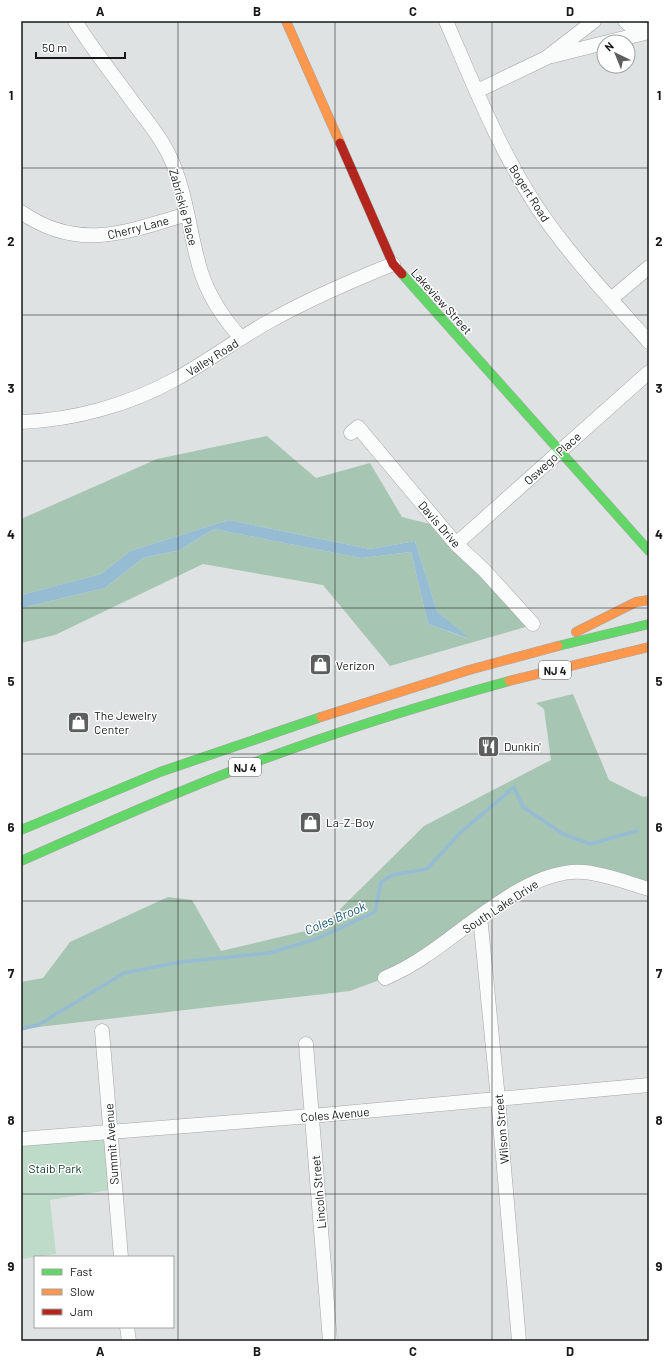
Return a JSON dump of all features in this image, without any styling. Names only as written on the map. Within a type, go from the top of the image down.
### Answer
[{"type":"main road","name":"Lakeview Street","points":[[286,21],[393,264],[649,551]]},
{"type":"main road","points":[[539,650],[636,602],[649,594]]},
{"type":"main road","points":[[636,602],[649,600]]},
{"type":"main road","name":"NJ 4","points":[[21,830],[160,772],[393,694],[539,650],[649,624]]},
{"type":"main road","name":"NJ 4","points":[[21,861],[168,797],[325,738],[476,690],[634,650],[649,648]]},
{"type":"street","name":"Zabriskie Place","points":[[75,21],[88,41],[158,135],[169,155],[178,179],[200,270],[219,310],[241,338]]},
{"type":"street","name":"Bogert Road","points":[[446,21],[500,144],[535,204],[576,260],[649,342]]},
{"type":"street","points":[[546,58],[594,21]]},
{"type":"street","points":[[625,21],[631,26],[649,31]]},
{"type":"street","points":[[636,34],[649,31]]},
{"type":"street","points":[[477,91],[546,58],[596,45]]},
{"type":"street","name":"Cherry Lane","points":[[21,212],[55,230],[90,236],[124,232],[187,214]]},
{"type":"street","name":"Valley Road","points":[[21,422],[60,418],[91,412],[122,403],[174,380],[241,338],[319,295],[393,264]]},
{"type":"street","points":[[611,299],[649,267]]},
{"type":"street","name":"Oswego Place","points":[[456,544],[649,372]]},
{"type":"street","name":"Davis Drive","points":[[351,433],[358,427],[456,544],[484,570],[533,624]]},
{"type":"street","name":"South Lake Drive","points":[[385,978],[425,957],[480,916],[531,883],[547,876],[564,872],[600,874],[649,889]]},
{"type":"street","name":"Wilson Street","points":[[480,916],[498,1099],[519,1341]]},
{"type":"street","name":"Summit Avenue","points":[[102,1031],[121,1256]]},
{"type":"street","name":"Lincoln Street","points":[[306,1044],[330,1341]]},
{"type":"street","name":"Coles Avenue","points":[[21,1139],[311,1116],[649,1085]]},
{"type":"street","points":[[128,1328],[129,1341]]},
{"type":"green space","points":[[267,436],[316,478],[370,463],[402,517],[450,529],[536,624],[390,666],[323,585],[203,564],[55,635],[21,643],[21,608],[105,588],[143,558],[180,550],[214,529],[361,558],[411,552],[428,624],[469,639],[437,611],[415,541],[370,549],[229,520],[130,551],[101,574],[21,595],[21,519],[157,459]]},
{"type":"green space","points":[[573,694],[609,780],[643,797],[649,796],[649,886],[600,874],[531,883],[385,978],[350,991],[21,1029],[21,982],[43,978],[70,942],[168,897],[192,900],[221,951],[322,927],[424,826],[551,760],[544,709],[536,703]]},
{"type":"green space","name":"Staib Park","points":[[111,1133],[115,1189],[50,1200],[56,1254],[21,1259],[21,1139]]},
{"type":"water","points":[[229,520],[370,549],[415,541],[437,611],[470,639],[428,624],[411,552],[361,558],[214,529],[180,550],[143,558],[105,588],[21,608],[21,595],[101,574],[130,551]]},
{"type":"waterway","name":"Coles Brook","points":[[21,1029],[38,1025],[124,973],[181,962],[269,953],[316,939],[375,912],[381,882],[392,875],[427,869],[460,833],[514,787],[523,807],[563,834],[590,844],[637,831]]},
{"type":"traffic: fast","points":[[402,274],[649,551]]},
{"type":"traffic: fast","points":[[558,646],[649,624]]},
{"type":"traffic: fast","points":[[21,861],[175,794],[297,747],[367,723],[509,681]]},
{"type":"traffic: fast","points":[[21,830],[160,772],[321,717]]},
{"type":"traffic: slow","points":[[286,21],[340,143]]},
{"type":"traffic: slow","points":[[576,632],[636,602],[649,600]]},
{"type":"traffic: slow","points":[[321,717],[469,670],[558,646]]},
{"type":"traffic: slow","points":[[509,681],[649,647]]},
{"type":"traffic: jam","points":[[340,143],[393,264],[402,274]]},
{"type":"place","name":"Verizon","points":[[320,665]]},
{"type":"place","name":"The Jewelry Center","points":[[78,722]]},
{"type":"place","name":"Dunkin'","points":[[488,746]]},
{"type":"place","name":"La-Z-Boy","points":[[311,822]]}]
